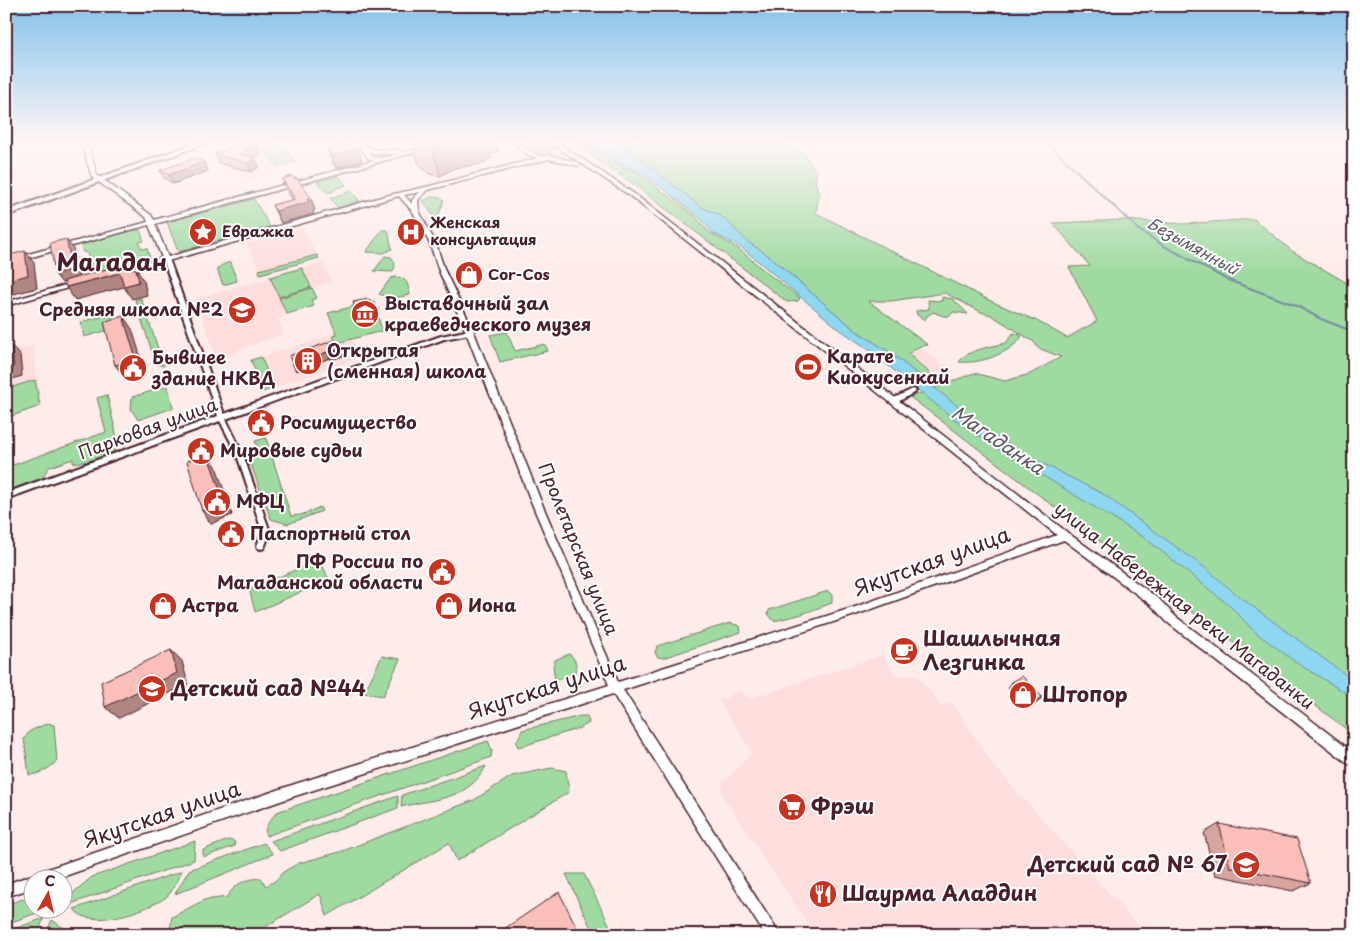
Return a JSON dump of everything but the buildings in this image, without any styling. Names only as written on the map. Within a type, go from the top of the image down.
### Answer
[{"type":"main road","points":[[6,214],[89,185]]},
{"type":"street","points":[[105,185],[147,215],[152,223],[222,418],[239,452],[260,512],[266,532],[260,546]]},
{"type":"street","points":[[6,262],[293,185]]},
{"type":"street","points":[[120,272],[400,194],[441,185]]},
{"type":"street","name":"улица Набережная реки Магаданки","points":[[617,185],[631,194],[1065,536],[1155,602],[1171,619],[1354,761]]},
{"type":"street","points":[[416,210],[415,200],[426,189]]},
{"type":"street","name":"Пролетарская улица","points":[[400,194],[416,210],[433,244],[539,506],[615,687],[773,935]]},
{"type":"street","points":[[6,304],[86,282]]},
{"type":"street","name":"Парковая улица","points":[[6,496],[443,337],[470,332]]},
{"type":"street","points":[[894,401],[913,391]]},
{"type":"street","name":"Якутская улица","points":[[71,868],[295,790],[855,611],[1065,536]]},
{"type":"street","points":[[6,891],[22,885]]},
{"type":"shaded area","points":[[302,228],[317,255],[259,270],[247,244]]},
{"type":"shaded area","name":"Средняя школа №2","points":[[322,263],[332,282],[280,298],[287,316],[278,319],[284,334],[217,359],[198,306],[203,305],[202,301],[199,302],[197,298]]},
{"type":"shaded area","points":[[337,333],[337,343],[353,339],[354,346],[361,357],[274,388],[261,357]]},
{"type":"shaded area","points":[[33,345],[42,407],[6,419],[6,352]]},
{"type":"shaded area","points":[[918,347],[951,370],[940,375],[932,375],[907,354]]},
{"type":"shaded area","points":[[882,655],[895,675],[918,676],[940,705],[952,703],[994,766],[1147,935],[815,935],[722,795],[722,782],[752,752],[719,701],[740,691],[749,699]]},
{"type":"green space","points":[[319,185],[346,185],[335,189],[333,192],[322,188]]},
{"type":"green space","points":[[634,185],[654,185],[695,216],[709,232],[739,249],[800,298],[798,301],[787,302]]},
{"type":"green space","points":[[673,185],[816,185],[819,192],[816,213],[993,302],[1037,321],[1067,338],[1097,321],[1069,267],[1090,266],[1053,223],[1124,220],[1183,224],[1254,219],[1292,251],[1354,287],[1354,735],[910,397],[974,373],[1005,381],[1030,374],[1061,357],[1038,348],[1034,342],[991,315],[981,312],[945,293],[891,301],[868,301],[928,345],[918,347],[908,354],[932,375],[927,382],[892,354],[855,330],[765,253],[749,243],[721,216],[701,207]]},
{"type":"green space","points":[[351,191],[360,201],[338,208],[330,198]]},
{"type":"green space","points":[[431,197],[439,197],[444,200],[438,218],[435,218],[423,201]]},
{"type":"green space","points":[[254,199],[270,227],[178,252],[167,222]]},
{"type":"green space","points":[[140,230],[144,241],[139,242],[142,249],[147,248],[150,258],[146,261],[93,275],[87,253],[83,252],[81,245]]},
{"type":"green space","points":[[382,230],[388,230],[392,249],[384,253],[366,252]]},
{"type":"green space","points":[[317,255],[319,258],[260,274],[259,270]]},
{"type":"green space","points":[[385,256],[391,257],[395,263],[392,272],[374,271]]},
{"type":"green space","points":[[230,262],[237,281],[223,285],[217,269]]},
{"type":"green space","points":[[302,268],[311,287],[279,297],[270,277]]},
{"type":"green space","points":[[396,277],[405,280],[410,295],[393,298],[393,295],[385,296],[379,294],[391,278]]},
{"type":"green space","points":[[312,288],[317,298],[311,300],[314,306],[287,314],[279,298]]},
{"type":"green space","points":[[942,297],[953,299],[968,314],[953,312],[950,316],[943,316],[933,312],[925,320],[917,315],[916,311],[929,309],[928,300],[942,301]]},
{"type":"green space","points":[[141,298],[164,366],[156,364],[135,300]]},
{"type":"green space","points":[[374,301],[382,331],[337,343],[333,336],[337,335],[328,313]]},
{"type":"green space","points":[[104,316],[121,318],[126,325],[84,337],[81,322]]},
{"type":"green space","points":[[507,332],[515,351],[545,344],[548,351],[500,362],[490,335]]},
{"type":"green space","points":[[1013,333],[1021,335],[1021,338],[1009,349],[985,360],[959,362],[974,351],[1006,343]]},
{"type":"green space","points":[[261,357],[274,388],[263,392],[251,360]]},
{"type":"green space","points":[[35,380],[40,406],[6,418],[6,389]]},
{"type":"green space","points":[[168,386],[173,408],[138,420],[131,409],[132,397]]},
{"type":"green space","points":[[107,395],[118,442],[116,444],[117,448],[113,452],[96,460],[73,463],[73,459],[49,467],[42,478],[6,491],[6,419],[13,465],[106,432],[97,398]]},
{"type":"green space","points":[[266,438],[291,516],[301,515],[320,507],[322,511],[288,524],[271,519],[247,454],[257,446],[255,441]]},
{"type":"green space","points":[[317,561],[321,562],[329,580],[255,612],[250,592],[252,588]]},
{"type":"green space","points":[[828,591],[832,595],[832,603],[799,615],[774,621],[768,614],[769,610]]},
{"type":"green space","points":[[730,623],[740,626],[741,632],[663,658],[658,657],[655,653],[657,646]]},
{"type":"green space","points":[[569,654],[575,661],[575,673],[573,676],[555,680],[553,666],[555,660]]},
{"type":"green space","points":[[382,656],[400,659],[383,696],[364,693]]},
{"type":"green space","points":[[587,716],[589,723],[580,728],[518,747],[516,743],[522,730]]},
{"type":"green space","points":[[48,723],[54,725],[57,761],[44,771],[29,775],[24,739],[30,731]]},
{"type":"green space","points":[[488,741],[492,750],[491,757],[266,836],[267,826],[277,812]]},
{"type":"green space","points":[[486,766],[470,786],[460,792],[401,807],[402,795]]},
{"type":"green space","points":[[552,768],[566,771],[569,792],[457,861],[449,843],[327,916],[320,894],[252,935],[169,935],[172,917],[204,900],[227,897],[234,888],[250,879],[261,878],[266,886],[275,881],[283,872],[299,863],[340,852],[474,800],[512,776]]},
{"type":"green space","points":[[398,796],[398,808],[280,851],[271,841]]},
{"type":"green space","points":[[228,840],[234,841],[235,846],[203,857],[203,850]]},
{"type":"green space","points":[[195,841],[194,860],[72,904],[74,892],[92,877]]},
{"type":"green space","points":[[264,843],[273,854],[175,894],[189,870]]},
{"type":"green space","points":[[182,871],[168,896],[157,903],[132,913],[92,918],[81,915],[74,909]]},
{"type":"green space","points":[[566,874],[584,874],[609,924],[609,935],[594,935]]},
{"type":"green space","points":[[22,899],[23,918],[6,924],[6,905]]},
{"type":"green space","points":[[44,918],[37,935],[6,935],[6,932]]},
{"type":"green space","points":[[52,920],[74,935],[45,935]]},
{"type":"water","name":"Магаданка","points":[[658,185],[673,185],[701,207],[721,216],[749,243],[765,253],[855,330],[892,354],[994,435],[1028,456],[1103,494],[1204,567],[1237,595],[1354,681],[1354,698],[1297,663],[1255,632],[1230,606],[1145,538],[999,449],[954,419],[865,347],[839,329],[742,248],[713,233],[699,217]]},
{"type":"waterway","name":"Безымянный","points":[[1091,185],[1139,230],[1164,246],[1228,280],[1295,305],[1321,319],[1354,332]]},
{"type":"place","name":"Евражка","points":[[203,232]]},
{"type":"place","name":"Женская консультация","points":[[411,232]]},
{"type":"place","name":"Cor-Cos","points":[[469,275]]},
{"type":"place","name":"Средняя школа №2","points":[[242,310]]},
{"type":"place","name":"Выставочный зал краеведческого музея","points":[[365,314]]},
{"type":"place","name":"Открытая (сменная) школа","points":[[308,361]]},
{"type":"place","name":"Карате Киокусенкай","points":[[808,367]]},
{"type":"place","name":"Бывшее здание НКВД","points":[[133,368]]},
{"type":"place","name":"Росимущество","points":[[261,423]]},
{"type":"place","name":"Мировые судьи","points":[[201,451]]},
{"type":"place","name":"МФЦ","points":[[217,502]]},
{"type":"place","name":"Паспортный стол","points":[[231,534]]},
{"type":"place","name":"ПФ России по Магаданской области","points":[[442,572]]},
{"type":"place","name":"Астра","points":[[163,606]]},
{"type":"place","name":"Иона","points":[[449,606]]},
{"type":"place","name":"Шашлычная Лезгинка","points":[[904,651]]},
{"type":"place","name":"Детский сад №44","points":[[152,689]]},
{"type":"place","name":"Штопор","points":[[1023,695]]},
{"type":"place","name":"Фрэш","points":[[792,807]]},
{"type":"place","name":"Детский сад № 67","points":[[1246,865]]},
{"type":"place","name":"Шаурма Аладдин","points":[[823,894]]},
{"type":"district","name":"Магадан","points":[[112,263]]}]
